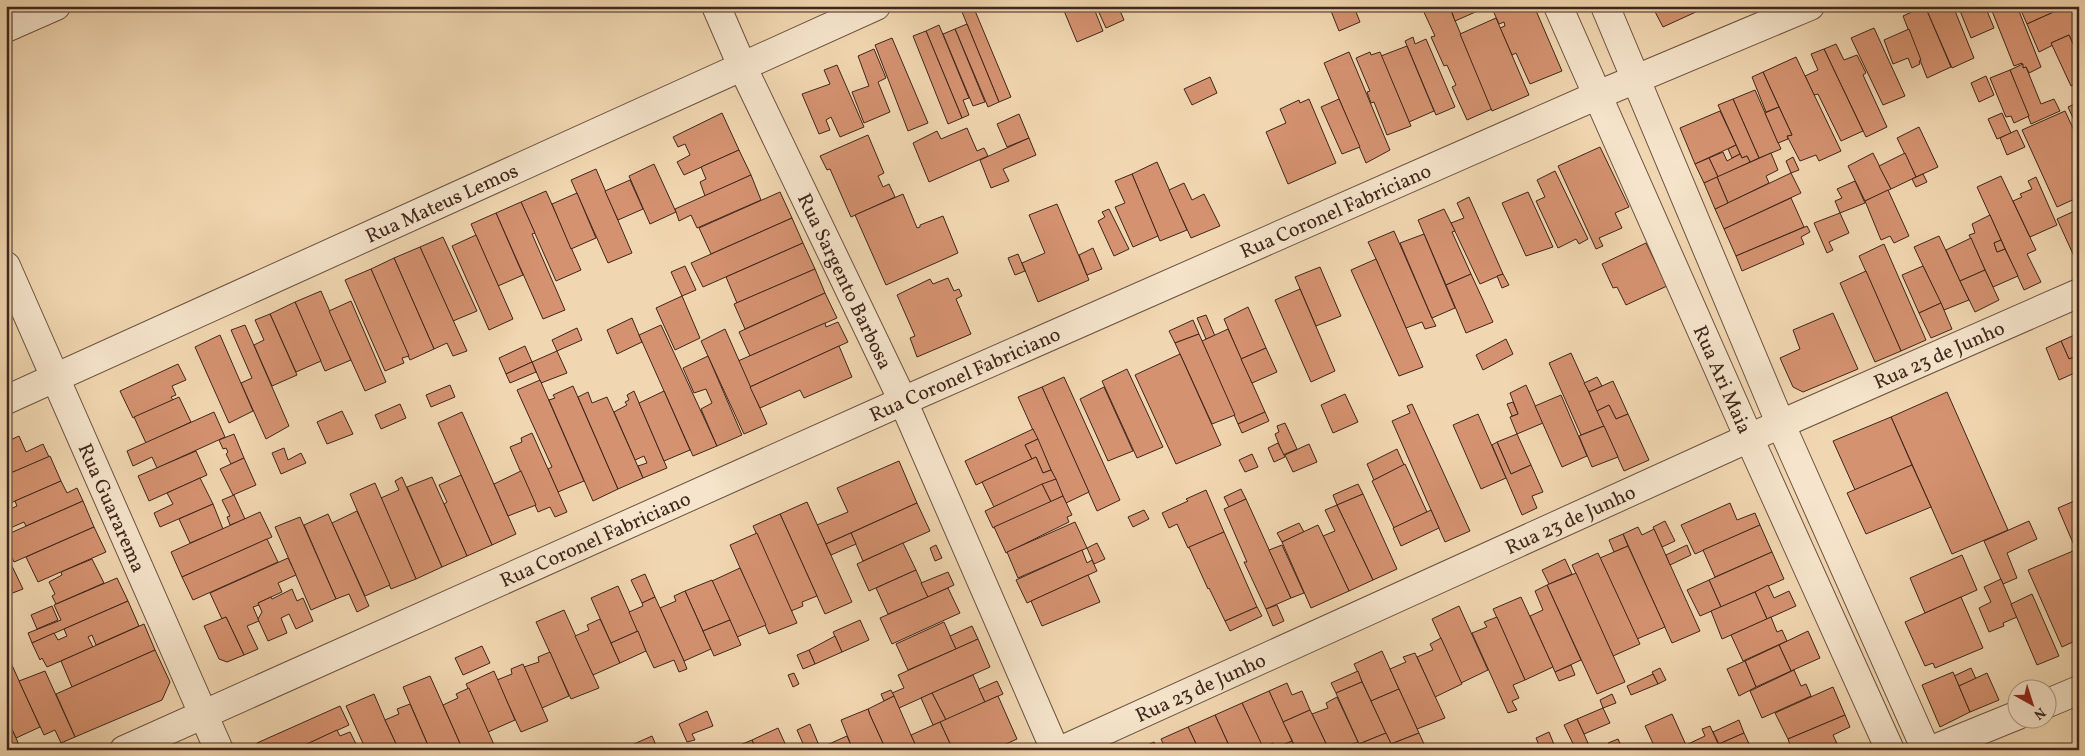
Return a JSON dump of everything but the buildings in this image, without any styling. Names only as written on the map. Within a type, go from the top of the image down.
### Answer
[{"type":"street","points":[[6,28],[56,6]]},
{"type":"street","name":"Rua Sargento Barbosa","points":[[716,6],[742,66],[902,401],[1055,750]]},
{"type":"street","name":"Rua Mateus Lemos","points":[[6,400],[876,6]]},
{"type":"street","name":"Rua Ari Maia","points":[[1558,6],[1749,438],[1890,750]]},
{"type":"street","name":"Rua Ari Maia","points":[[1605,6],[1781,425],[1926,750]]},
{"type":"street","name":"Rua Coronel Fabriciano","points":[[124,750],[902,401],[1598,95],[1810,6]]},
{"type":"street","name":"Rua Guararema","points":[[6,266],[219,750]]},
{"type":"street","name":"Rua 23 de Junho","points":[[1062,750],[1749,438],[2079,294]]},
{"type":"street","points":[[2058,699],[2079,690]]},
{"type":"street","points":[[1932,750],[2008,719]]}]
